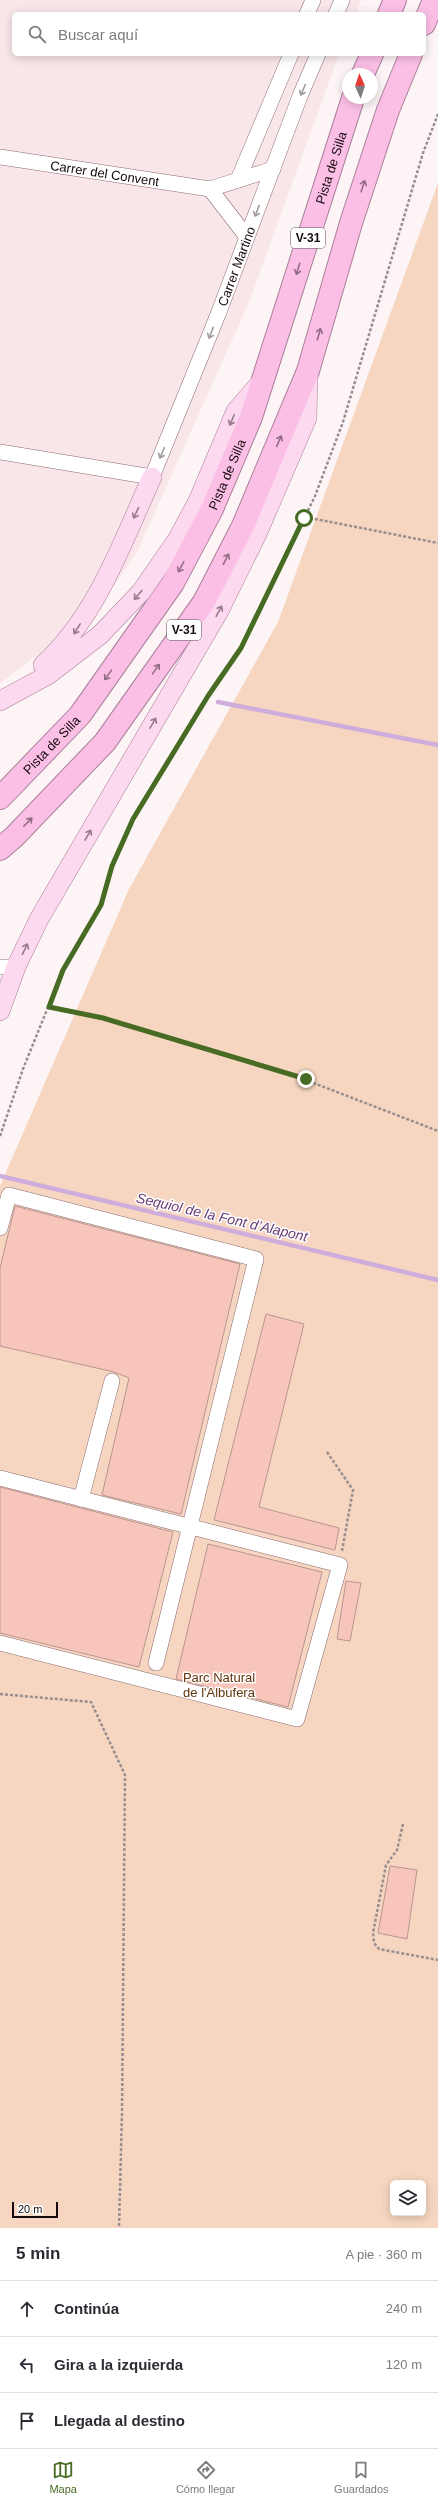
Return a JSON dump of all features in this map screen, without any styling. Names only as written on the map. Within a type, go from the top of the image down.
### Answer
[{"type":"highway","points":[[390,12],[395,0]]},
{"type":"highway","points":[[426,19],[434,0]]},
{"type":"highway","points":[[366,68],[371,56]]},
{"type":"highway","name":"V-31","points":[[0,849],[14,837],[105,742],[204,602],[243,526],[308,371],[351,223],[388,110],[410,56]]},
{"type":"highway","name":"Pista de Silla","points":[[0,798],[80,715],[173,582],[212,509],[251,417],[351,104]]},
{"type":"main road","points":[[0,1011],[8,967],[39,919],[219,611],[258,534],[307,418],[308,371]]},
{"type":"main road","points":[[0,700],[48,675],[100,635],[140,592],[177,540],[198,501],[236,411],[264,378]]},
{"type":"main road","points":[[0,700],[39,669],[73,635],[102,587],[152,478]]},
{"type":"street","points":[[308,12],[313,0]]},
{"type":"street","points":[[337,12],[342,0]]},
{"type":"street","points":[[238,180],[290,56]]},
{"type":"street","name":"Carrer Martino","points":[[152,478],[183,404],[317,56]]},
{"type":"street","name":"Carrer del Convent","points":[[0,157],[210,189],[273,169]]},
{"type":"street","points":[[210,189],[247,237]]},
{"type":"street","points":[[0,452],[152,478]]},
{"type":"street","points":[[0,1228],[9,1195],[256,1259],[156,1664]]},
{"type":"street","points":[[81,1499],[112,1381]]},
{"type":"street","points":[[0,1478],[340,1565],[297,1719],[0,1643]]},
{"type":"path","points":[[0,1136],[23,1069],[63,970],[101,905],[112,866],[133,819],[208,696],[241,648],[305,517],[343,422],[423,153],[438,114]]},
{"type":"path","points":[[305,517],[438,543]]},
{"type":"path","points":[[49,1007],[103,1018],[280,1070],[438,1131]]},
{"type":"path","points":[[327,1452],[353,1490],[340,1565]]},
{"type":"path","points":[[0,1694],[90,1702],[125,1775],[122,2113],[119,2228]]},
{"type":"path","points":[[403,1824],[397,1850],[386,1865],[373,1933],[374,1943],[379,1949],[438,1960]]},
{"type":"shaded area","points":[[0,0],[361,0],[357,12],[12,12],[12,56],[338,56],[249,302],[137,552],[98,609],[0,683]]},
{"type":"green space","name":"Parc Natural de l'Albufera","points":[[438,183],[438,2228],[0,2228],[0,1186],[129,889],[278,622]]},
{"type":"building","points":[[15,1206],[240,1264],[181,1514],[102,1495],[129,1378],[114,1372],[0,1346],[0,1268]]},
{"type":"building","points":[[266,1314],[304,1324],[259,1507],[339,1528],[335,1550],[214,1520]]},
{"type":"building","points":[[0,1487],[173,1532],[139,1667],[0,1633]]},
{"type":"building","points":[[208,1544],[322,1572],[288,1707],[176,1679]]},
{"type":"building","points":[[346,1581],[361,1583],[350,1641],[337,1639]]},
{"type":"building","points":[[390,1866],[417,1870],[407,1939],[378,1933]]},
{"type":"waterway","points":[[218,702],[438,745]]},
{"type":"waterway","name":"Sequiol de la Font d’Alapont","points":[[0,1176],[438,1280]]},
{"type":"route","points":[[304,518],[241,648],[208,696],[133,819],[112,866],[101,905],[63,970],[49,1007],[103,1018],[306,1079]]}]
